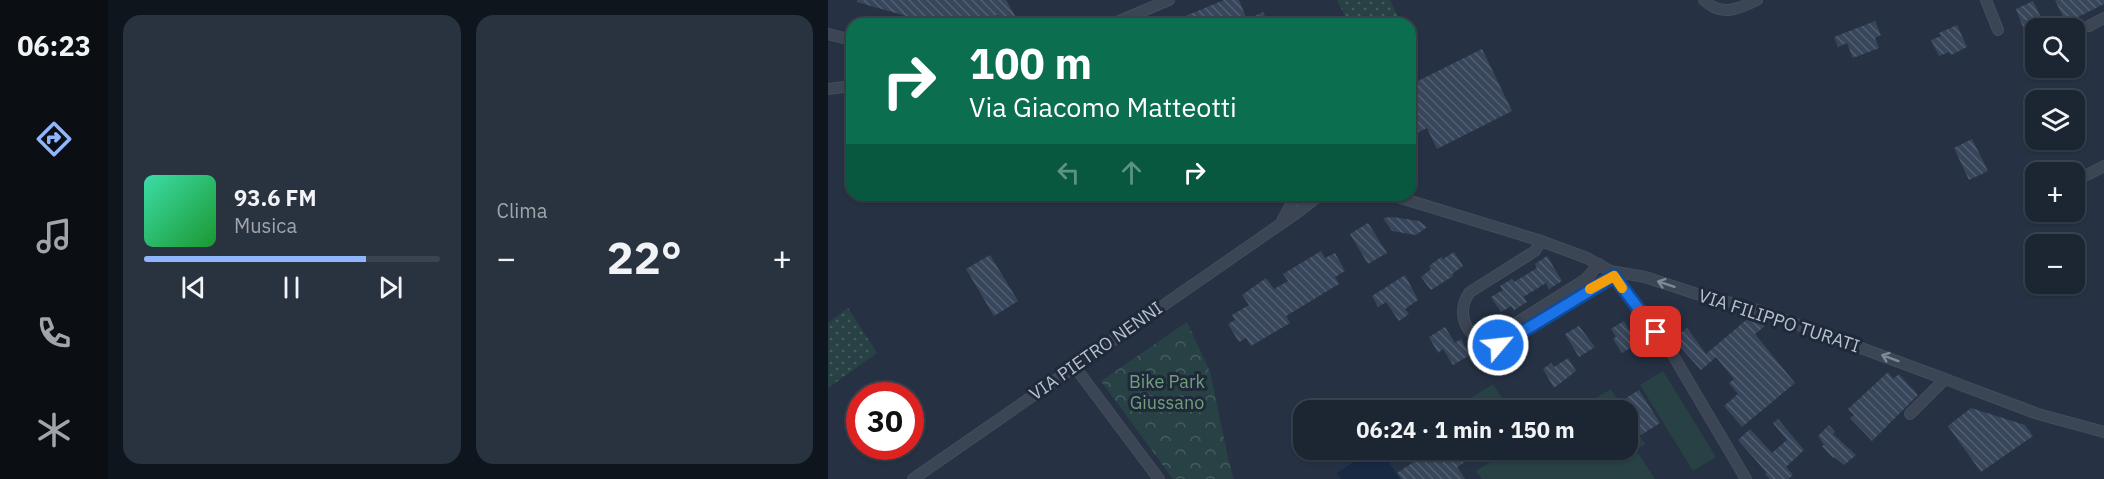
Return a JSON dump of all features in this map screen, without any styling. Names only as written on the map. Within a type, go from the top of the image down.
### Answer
[{"type":"street","points":[[1126,18],[1169,0]]},
{"type":"street","points":[[1704,0],[1716,8],[1728,10],[1757,0]]},
{"type":"street","points":[[1986,0],[1998,30]]},
{"type":"street","points":[[2089,26],[2104,18]]},
{"type":"street","points":[[828,33],[846,38]]},
{"type":"street","points":[[828,89],[846,87]]},
{"type":"street","points":[[2088,175],[2104,166]]},
{"type":"street","name":"VIA PIETRO NENNI","points":[[1280,224],[1294,201]]},
{"type":"street","name":"VIA PIETRO NENNI","points":[[913,479],[1311,201]]},
{"type":"street","points":[[1410,201],[1538,240],[1599,264],[1612,274],[1670,350],[1746,479]]},
{"type":"street","points":[[1538,240],[1535,251],[1470,292],[1466,298],[1465,324],[1470,332],[1483,343],[1498,345],[1507,341],[1612,274]]},
{"type":"street","points":[[1510,327],[1586,279],[1599,264]]},
{"type":"street","name":"VIA FILIPPO TURATI","points":[[1612,274],[1645,277],[1758,310],[2045,416],[2104,432]]},
{"type":"street","points":[[1075,367],[1159,479]]},
{"type":"street","points":[[1910,414],[1945,379]]},
{"type":"green space","points":[[1337,0],[1390,0],[1399,18],[1346,18]]},
{"type":"green space","points":[[848,308],[877,353],[828,388],[828,323]]},
{"type":"green space","name":"Bike Park Giussano","points":[[1187,322],[1210,372],[1234,479],[1173,479],[1101,381]]},
{"type":"green space","points":[[1663,371],[1716,457],[1693,471],[1640,385]]},
{"type":"green space","points":[[1493,384],[1503,400],[1468,400]]},
{"type":"green space","points":[[1611,389],[1618,400],[1592,400]]},
{"type":"green space","points":[[1638,432],[1645,444],[1638,449]]},
{"type":"green space","points":[[1638,453],[1655,479],[1482,479],[1476,471],[1494,460],[1638,460]]},
{"type":"water","points":[[1356,460],[1388,460],[1400,479],[1341,479],[1337,473]]},
{"type":"building","points":[[857,0],[1006,0],[1016,18],[996,15],[995,18],[913,18],[857,2]]},
{"type":"building","points":[[1224,0],[1239,0],[1246,18],[1180,18]]},
{"type":"building","points":[[2055,0],[2104,0],[2104,4],[2076,18],[2064,18]]},
{"type":"building","points":[[2033,1],[2041,18],[2025,18],[2025,32],[2016,9]]},
{"type":"building","points":[[1263,12],[1266,18],[1251,18]]},
{"type":"building","points":[[1875,21],[1881,35],[1875,38],[1879,48],[1853,58],[1847,43],[1838,47],[1834,37]]},
{"type":"building","points":[[1957,25],[1967,47],[1951,55],[1949,52],[1939,56],[1931,40],[1941,36],[1939,33]]},
{"type":"building","points":[[1482,49],[1512,111],[1437,149],[1427,128],[1416,133],[1416,82]]},
{"type":"building","points":[[1972,139],[1988,171],[1969,180],[1954,148]]},
{"type":"building","points":[[1383,218],[1419,221],[1427,227],[1416,235],[1392,231]]},
{"type":"building","points":[[1368,223],[1387,253],[1368,264],[1350,234]]},
{"type":"building","points":[[1321,251],[1325,258],[1335,253],[1345,271],[1335,277],[1339,284],[1286,316],[1290,323],[1251,346],[1246,338],[1239,342],[1228,324],[1235,320],[1232,315],[1249,305],[1242,295],[1266,278],[1274,289],[1288,281],[1283,274]]},
{"type":"building","points":[[1454,252],[1463,266],[1452,274],[1453,276],[1431,290],[1421,277],[1431,269],[1429,266],[1441,257],[1443,259]]},
{"type":"building","points":[[990,255],[1018,301],[994,316],[966,269]]},
{"type":"building","points":[[1547,256],[1562,281],[1549,289],[1546,283],[1523,297],[1527,302],[1514,310],[1511,306],[1501,312],[1491,297],[1503,290],[1500,286],[1512,279],[1514,282],[1537,268],[1535,264]]},
{"type":"building","points":[[1405,275],[1418,300],[1405,309],[1409,314],[1399,321],[1386,302],[1378,307],[1372,296]]},
{"type":"building","points":[[1751,316],[1759,318],[1765,326],[1755,334],[1795,383],[1742,427],[1724,406],[1738,394],[1729,383],[1734,379],[1716,357],[1701,370],[1673,339],[1687,328],[1706,354]]},
{"type":"building","points":[[1624,321],[1640,342],[1622,353],[1613,339],[1616,337],[1611,329]]},
{"type":"building","points":[[1579,326],[1595,347],[1579,357],[1565,334]]},
{"type":"building","points":[[1445,327],[1455,343],[1461,339],[1470,355],[1453,365],[1443,349],[1438,353],[1429,337]]},
{"type":"building","points":[[1568,358],[1576,371],[1554,388],[1543,369],[1551,363],[1554,367]]},
{"type":"building","points":[[1888,372],[1893,379],[1899,374],[1918,395],[1872,441],[1850,418],[1854,415],[1848,409]]},
{"type":"building","points":[[1639,390],[1660,423],[1641,435],[1638,429],[1638,400],[1623,400]]},
{"type":"building","points":[[1971,408],[2025,425],[2033,436],[1981,472],[1948,426]]},
{"type":"building","points":[[1778,419],[1804,450],[1786,467],[1793,475],[1788,479],[1770,479],[1738,440],[1750,429],[1772,453],[1787,440],[1773,423]]},
{"type":"building","points":[[1829,425],[1835,432],[1833,434],[1856,455],[1844,465],[1833,458],[1822,446],[1824,445],[1818,436]]},
{"type":"building","points":[[1417,460],[1468,460],[1457,467],[1465,479],[1402,479],[1397,473]]},
{"type":"slow traffic","points":[[1590,289],[1614,276],[1622,288]]},
{"type":"route","points":[[1498,345],[1614,276],[1656,332]]}]
